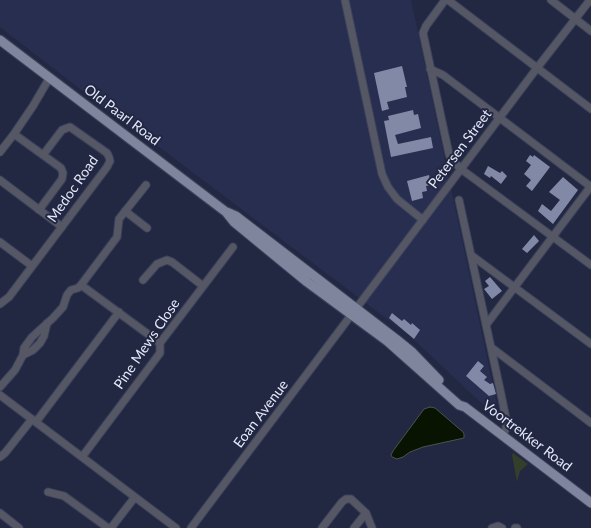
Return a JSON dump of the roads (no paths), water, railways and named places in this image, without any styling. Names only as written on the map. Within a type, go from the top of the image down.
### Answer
[{"type":"main road","name":"Old Paarl Road","points":[[0,40],[226,212],[234,222],[307,282],[354,312]]},
{"type":"main road","name":"Voortrekker Road","points":[[354,312],[412,352],[461,401],[465,407],[591,503]]},
{"type":"street","points":[[345,0],[382,174],[388,187],[397,199],[422,220]]},
{"type":"street","points":[[591,109],[446,0],[424,30],[430,69],[451,159],[461,169],[591,265]]},
{"type":"street","points":[[551,0],[591,31]]},
{"type":"street","name":"Petersen Street","points":[[354,312],[422,220],[590,0]]},
{"type":"street","points":[[430,69],[443,75],[591,187],[486,325]]},
{"type":"street","points":[[0,152],[33,106],[50,77]]},
{"type":"street","name":"Medoc Road","points":[[0,304],[9,297],[109,165],[109,157],[107,153],[68,127],[62,130],[43,155]]},
{"type":"street","points":[[14,134],[60,168],[63,175],[62,179],[39,210]]},
{"type":"street","points":[[0,180],[62,227]]},
{"type":"street","points":[[0,387],[15,370],[23,355],[24,348],[32,337],[63,307],[64,301],[71,290],[78,288],[81,285],[117,237],[119,220],[146,185]]},
{"type":"street","points":[[459,200],[492,348],[506,419],[506,429],[502,435]]},
{"type":"street","points":[[125,211],[147,228]]},
{"type":"street","points":[[0,242],[32,266]]},
{"type":"street","name":"Pine Mews Close","points":[[82,457],[160,353],[160,343],[233,246]]},
{"type":"street","points":[[471,255],[515,286],[591,344]]},
{"type":"street","points":[[143,280],[157,264],[167,260],[172,262],[204,286]]},
{"type":"street","points":[[81,285],[160,343]]},
{"type":"street","points":[[0,457],[34,420],[119,312]]},
{"type":"street","name":"Eoan Avenue","points":[[191,528],[354,312]]},
{"type":"street","points":[[23,355],[34,350],[41,342],[48,322]]},
{"type":"street","points":[[32,337],[41,342]]},
{"type":"street","points":[[492,348],[591,423]]},
{"type":"street","points":[[0,395],[176,528]]},
{"type":"street","points":[[48,492],[64,496],[108,528]]},
{"type":"street","points":[[112,528],[135,497]]},
{"type":"street","points":[[322,528],[346,499],[351,500],[366,513],[372,528]]},
{"type":"street","points":[[0,513],[19,528]]},
{"type":"street","points":[[354,528],[366,513]]},
{"type":"street","points":[[492,528],[498,526],[506,528]]}]
